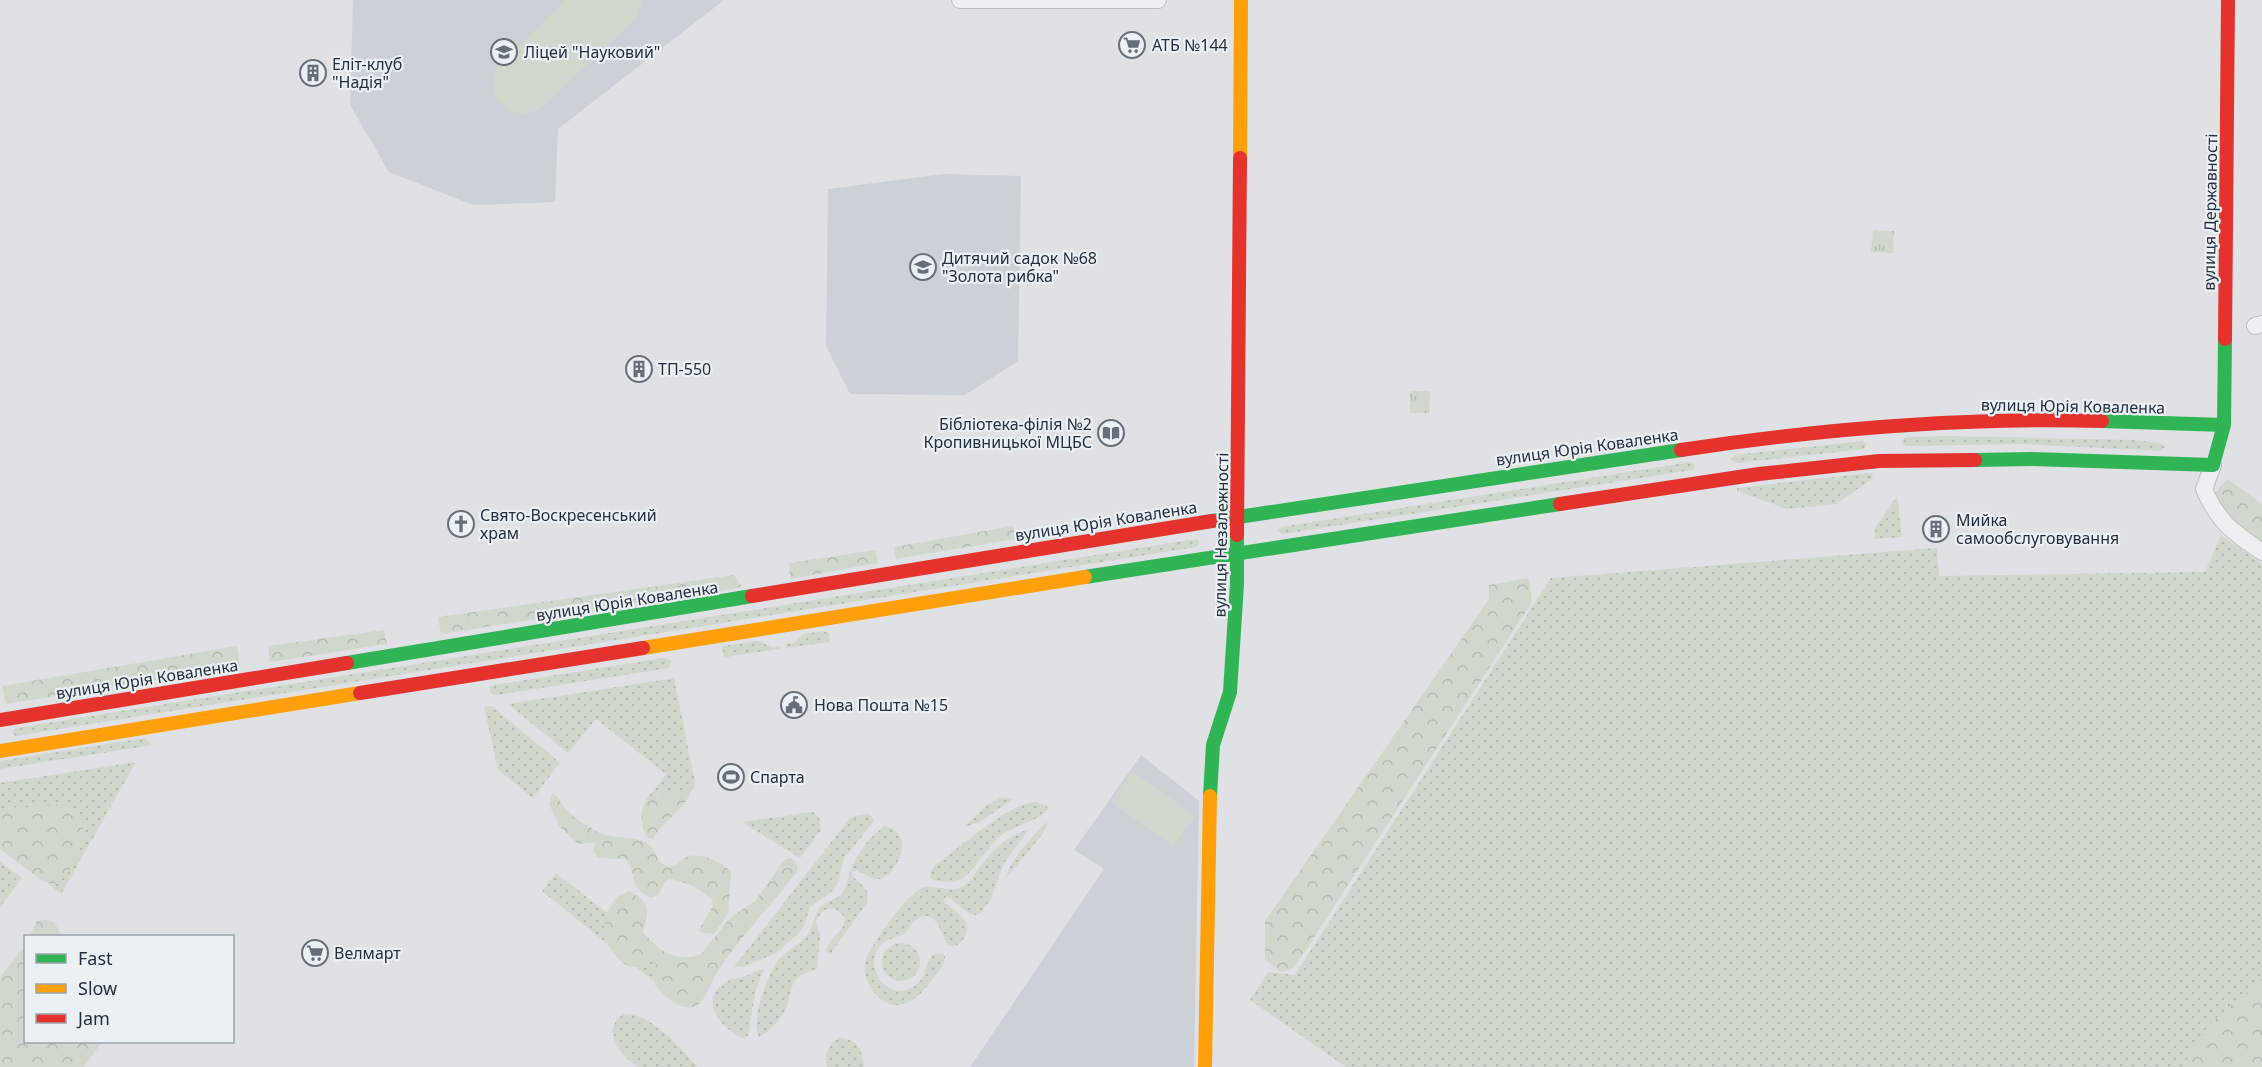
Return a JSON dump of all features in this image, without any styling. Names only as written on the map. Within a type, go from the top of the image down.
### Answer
[{"type":"main road","name":"вулиця Незалежності","points":[[1205,1067],[1211,759],[1213,744],[1230,692],[1235,645],[1239,517],[1241,0]]},
{"type":"main road","name":"вулиця Державності","points":[[2213,465],[2224,425],[2228,0]]},
{"type":"main road","name":"вулиця Юрія Коваленка","points":[[0,720],[1239,517],[1759,438],[1877,426],[2028,419],[2224,425]]},
{"type":"main road","points":[[0,751],[1238,553],[1759,474],[1879,461],[2032,459],[2213,465]]},
{"type":"street","points":[[960,0],[1158,0]]},
{"type":"street","points":[[2213,465],[2204,489],[2207,495],[2228,528],[2262,552]]},
{"type":"shaded area","name":"Ліцей \"Науковий\"","points":[[353,0],[724,0],[558,129],[555,202],[473,205],[389,172],[350,105]]},
{"type":"shaded area","name":"Дитячий садок №68 \"Золота рибка\"","points":[[944,174],[1021,176],[1018,361],[965,395],[850,394],[826,346],[828,189]]},
{"type":"shaded area","points":[[1141,755],[1199,801],[1194,1067],[970,1067],[1104,869],[1074,850]]},
{"type":"green space","points":[[567,0],[643,0],[636,18],[542,107],[532,112],[512,111],[498,99],[494,90],[497,68]]},
{"type":"green space","points":[[1873,230],[1894,231],[1893,253],[1871,252]]},
{"type":"green space","points":[[1410,391],[1430,391],[1429,413],[1410,413]]},
{"type":"green space","points":[[1905,437],[2133,440],[2161,443],[2165,447],[2161,451],[2020,444],[1906,446],[1901,442]]},
{"type":"green space","points":[[1863,441],[1867,444],[1864,449],[1736,463],[1731,459],[1735,455]]},
{"type":"green space","points":[[1691,462],[1695,465],[1692,470],[1283,534],[1278,531],[1281,527]]},
{"type":"green space","points":[[1869,473],[1873,476],[1872,479],[1836,504],[1787,509],[1737,491],[1737,488]]},
{"type":"green space","points":[[2227,479],[2262,504],[2262,543],[2206,503]]},
{"type":"green space","points":[[1897,496],[1902,537],[1875,539],[1875,528]]},
{"type":"green space","points":[[1013,526],[1016,539],[896,559],[894,547]]},
{"type":"green space","points":[[2221,535],[2262,564],[2262,1067],[1346,1067],[1250,1000],[1268,972],[1295,975],[1551,578],[1937,548],[1939,576],[2205,572]]},
{"type":"green space","points":[[1196,539],[1200,542],[1196,547],[16,736],[12,733],[16,728]]},
{"type":"green space","points":[[875,550],[878,563],[790,579],[789,563]]},
{"type":"green space","points":[[734,575],[742,587],[441,634],[438,617]]},
{"type":"green space","points":[[1529,578],[1532,602],[1294,968],[1280,972],[1265,959],[1265,921],[1489,599],[1489,585]]},
{"type":"green space","points":[[384,630],[387,644],[270,662],[268,646]]},
{"type":"green space","points":[[824,631],[829,633],[830,642],[786,648],[786,644],[794,643],[804,634]]},
{"type":"green space","points":[[758,641],[772,647],[780,646],[780,649],[724,657],[722,646]]},
{"type":"green space","points":[[237,646],[240,666],[6,704],[2,686]]},
{"type":"green space","points":[[663,658],[672,661],[669,668],[497,695],[490,692],[490,687],[494,685]]},
{"type":"green space","points":[[674,678],[695,783],[687,801],[689,794],[684,793],[649,796],[666,774],[596,719],[568,753],[508,704]]},
{"type":"green space","points":[[492,706],[560,763],[533,798],[498,770],[484,707]]},
{"type":"green space","points":[[145,738],[153,745],[0,769],[0,761]]},
{"type":"green space","points":[[136,762],[61,894],[0,845],[0,783]]},
{"type":"green space","points":[[1132,771],[1195,816],[1173,846],[1111,802]]},
{"type":"green space","points":[[676,791],[689,794],[687,799],[653,839],[647,838],[642,816],[643,806],[649,796]]},
{"type":"green space","points":[[552,793],[571,814],[598,832],[645,842],[651,846],[659,861],[664,865],[673,866],[684,858],[696,855],[715,861],[731,871],[728,914],[714,934],[702,933],[699,930],[713,906],[712,900],[703,892],[669,879],[658,895],[651,898],[644,894],[636,886],[626,859],[598,858],[593,851],[596,842],[578,844],[559,826],[549,804]]},
{"type":"green space","points":[[1002,797],[1013,799],[980,822],[964,827],[987,805]]},
{"type":"green space","points":[[1035,802],[1047,806],[1048,810],[999,837],[961,879],[941,882],[930,877],[932,869],[937,864],[984,827],[1012,810]]},
{"type":"green space","points":[[63,805],[73,810],[83,829],[79,851],[72,867],[64,877],[52,884],[41,880],[0,849],[0,808]]},
{"type":"green space","points":[[813,812],[819,817],[821,830],[800,858],[742,822]]},
{"type":"green space","points":[[870,814],[874,821],[844,858],[838,882],[831,892],[810,907],[804,926],[797,935],[776,953],[746,966],[734,967],[850,818]]},
{"type":"green space","points":[[1048,823],[1044,832],[1005,880],[1021,850],[1044,824]]},
{"type":"green space","points":[[885,826],[895,831],[901,838],[902,847],[896,864],[891,872],[879,879],[871,878],[857,870],[852,872],[867,892],[866,904],[830,954],[826,951],[828,946],[843,927],[845,917],[834,908],[825,910],[821,914],[816,922],[820,936],[817,969],[797,978],[782,1015],[772,1028],[759,1037],[758,1009],[765,985],[779,959],[807,935],[821,906],[844,891],[857,857],[865,845]]},
{"type":"green space","points":[[1029,829],[1004,863],[991,899],[981,913],[970,914],[947,896],[943,901],[966,923],[966,935],[960,943],[954,946],[948,945],[937,923],[928,916],[921,917],[905,933],[881,945],[875,954],[876,973],[888,987],[897,990],[906,990],[920,982],[934,954],[943,954],[945,957],[938,972],[913,1000],[896,1005],[880,999],[874,993],[866,977],[866,960],[882,931],[901,907],[918,890],[925,887],[951,890],[960,888],[969,881],[1001,844]]},
{"type":"green space","points":[[790,858],[798,867],[797,872],[735,948],[716,974],[701,1002],[693,1007],[677,1004],[655,985],[656,964],[649,961],[637,967],[631,967],[619,959],[606,940],[604,927],[608,911],[617,897],[629,891],[645,903],[647,913],[643,932],[661,950],[684,957],[701,954],[730,918],[756,900],[784,860]]},
{"type":"green space","points":[[0,862],[22,878],[0,907]]},
{"type":"green space","points":[[556,873],[699,985],[683,1005],[542,891]]},
{"type":"green space","points":[[37,921],[54,922],[61,935],[30,935]]},
{"type":"green space","points":[[901,943],[915,948],[920,962],[915,976],[901,981],[887,976],[882,962],[887,948]]},
{"type":"green space","points":[[24,947],[24,1043],[101,1043],[84,1067],[0,1067],[0,977]]},
{"type":"green space","points":[[764,969],[755,995],[748,1036],[743,1038],[726,1027],[720,1020],[713,1004],[714,996],[719,988],[728,981]]},
{"type":"green space","points":[[2262,979],[2262,1067],[2182,1067],[2208,1025]]},
{"type":"green space","points":[[624,1014],[635,1015],[655,1025],[674,1041],[698,1067],[638,1067],[631,1062],[615,1042],[613,1034],[613,1027]]},
{"type":"green space","points":[[840,1038],[855,1043],[862,1056],[864,1067],[827,1067],[828,1050],[832,1043]]},
{"type":"traffic: fast","points":[[1975,460],[2032,459],[2213,465],[2224,425],[2225,339]]},
{"type":"traffic: fast","points":[[2102,421],[2224,425]]},
{"type":"traffic: fast","points":[[1212,521],[1681,450]]},
{"type":"traffic: fast","points":[[1085,577],[1560,504]]},
{"type":"traffic: fast","points":[[1210,796],[1213,745],[1230,692],[1237,584],[1237,535]]},
{"type":"traffic: fast","points":[[347,663],[752,596]]},
{"type":"traffic: slow","points":[[1240,158],[1241,0]]},
{"type":"traffic: slow","points":[[643,648],[1085,577]]},
{"type":"traffic: slow","points":[[0,751],[360,693]]},
{"type":"traffic: slow","points":[[1205,1067],[1210,796]]},
{"type":"traffic: jam","points":[[2225,339],[2228,0]]},
{"type":"traffic: jam","points":[[1237,535],[1240,158]]},
{"type":"traffic: jam","points":[[1681,450],[1786,436],[1891,426],[1996,421],[2102,421]]},
{"type":"traffic: jam","points":[[1560,504],[1759,474],[1879,461],[1975,460]]},
{"type":"traffic: jam","points":[[752,596],[1212,521]]},
{"type":"traffic: jam","points":[[360,693],[643,648]]},
{"type":"traffic: jam","points":[[0,720],[347,663]]},
{"type":"place","name":"АТБ №144","points":[[1132,45]]},
{"type":"place","name":"Ліцей \"Науковий\"","points":[[504,52]]},
{"type":"place","name":"Еліт-клуб \"Надія\"","points":[[313,73]]},
{"type":"place","name":"Дитячий садок №68 \"Золота рибка\"","points":[[923,267]]},
{"type":"place","name":"ТП-550","points":[[639,369]]},
{"type":"place","name":"Бібліотека-філія №2 Кропивницької МЦБС","points":[[1111,433]]},
{"type":"place","name":"Свято-Воскресенський храм","points":[[461,524]]},
{"type":"place","name":"Мийка самообслуговування","points":[[1936,529]]},
{"type":"place","name":"Нова Пошта №15","points":[[794,705]]},
{"type":"place","name":"Спарта","points":[[731,777]]},
{"type":"place","name":"Велмарт","points":[[315,953]]}]
